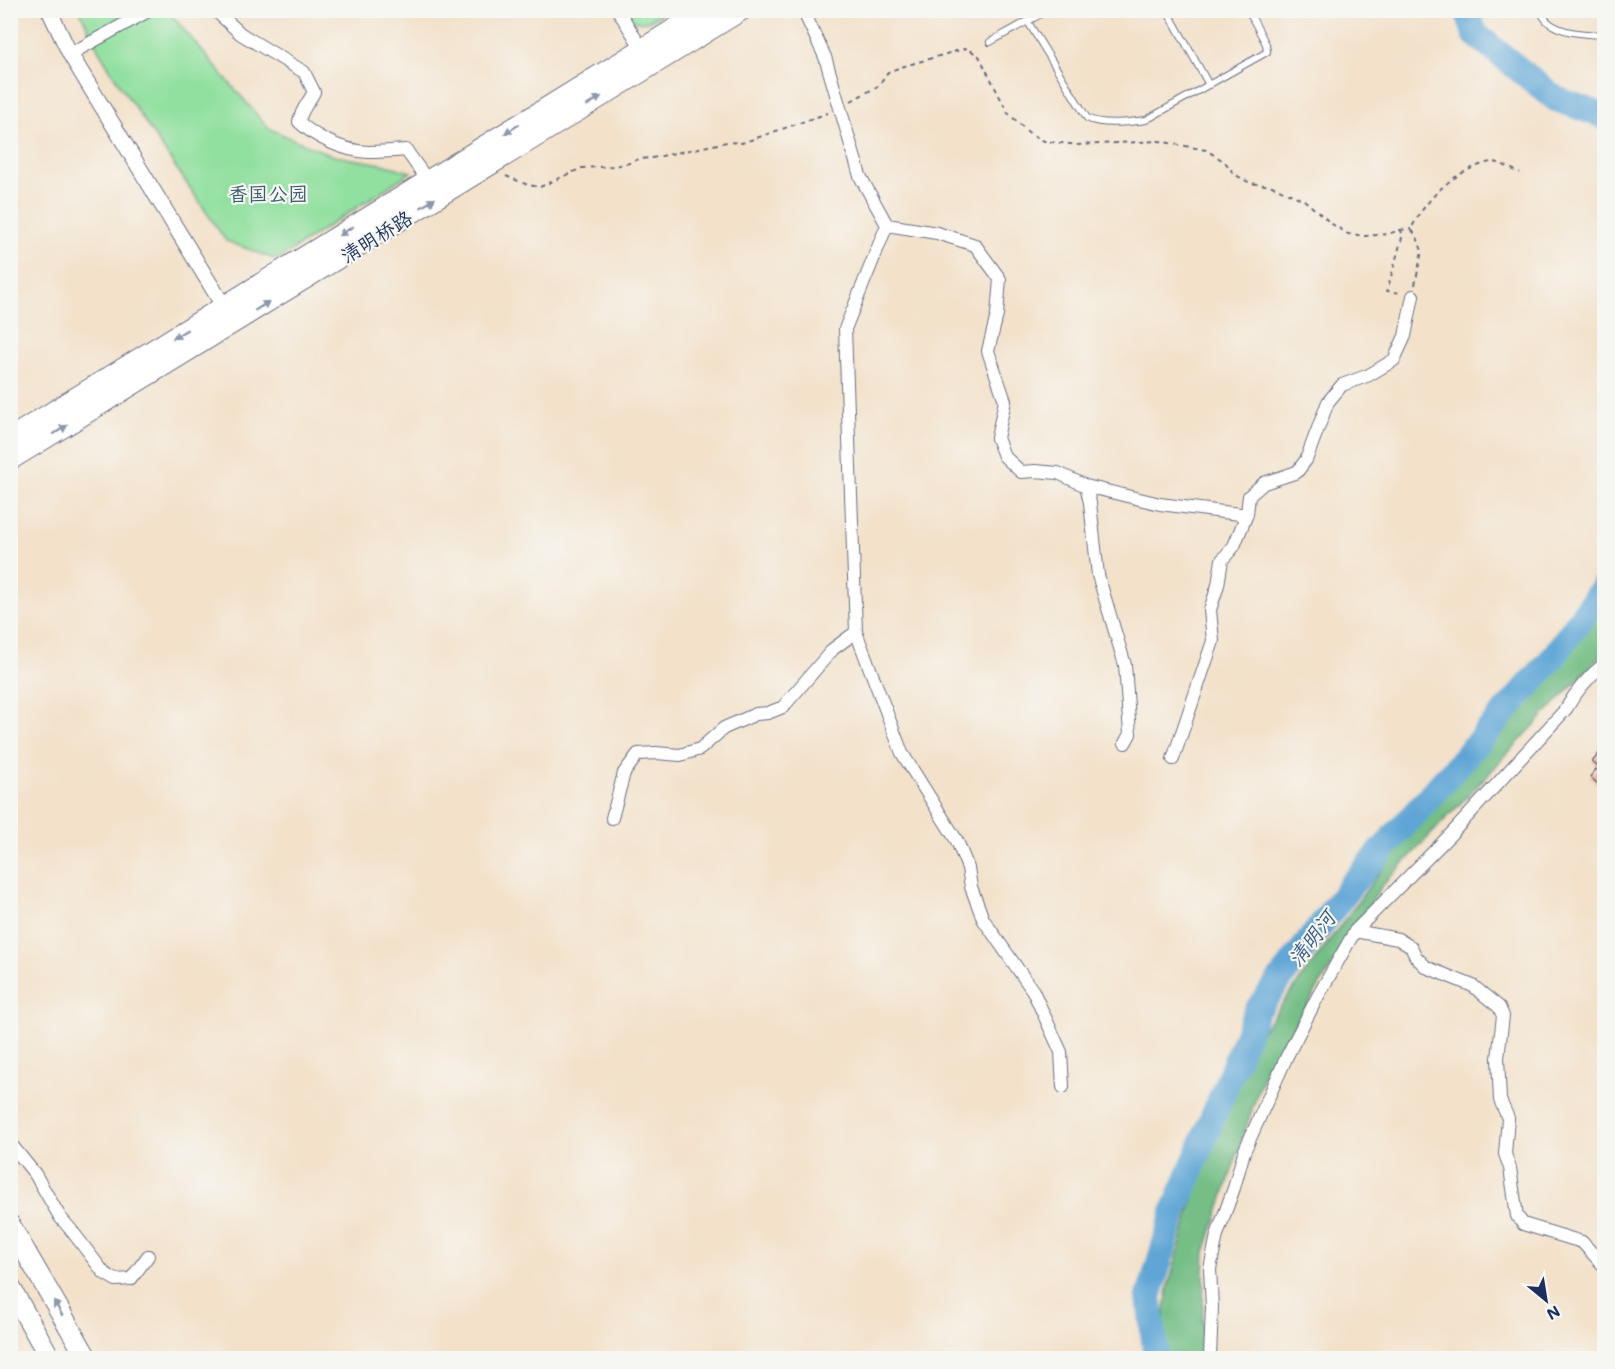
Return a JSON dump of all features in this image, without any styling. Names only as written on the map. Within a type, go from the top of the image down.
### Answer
[{"type":"main road","name":"清明桥路","points":[[10,460],[428,181],[705,10]]},
{"type":"main road","name":"清明桥路","points":[[10,438],[490,165],[742,10]]},
{"type":"main road","points":[[10,1225],[87,1359]]},
{"type":"main road","points":[[10,1287],[50,1359]]},
{"type":"street","points":[[49,10],[70,54],[229,315]]},
{"type":"street","points":[[70,54],[150,10]]},
{"type":"street","points":[[214,10],[241,34],[304,72],[314,92],[300,114],[299,122],[308,130],[335,145],[365,152],[406,150],[428,181]]},
{"type":"street","points":[[618,10],[642,49]]},
{"type":"street","points":[[802,10],[825,57],[860,176],[887,225]]},
{"type":"street","points":[[887,225],[936,232],[975,245],[1000,279],[996,315],[988,351],[1005,401],[997,438],[1004,456],[1021,472],[1058,473],[1086,486],[1160,504],[1247,514]]},
{"type":"street","points":[[887,225],[844,329],[856,632],[902,753],[957,842],[968,868],[971,887],[983,919],[1032,991],[1061,1052],[1063,1087]]},
{"type":"street","points":[[1173,759],[1213,641],[1210,609],[1218,585],[1222,560],[1234,546],[1247,514],[1249,496],[1264,483],[1297,472],[1306,460],[1328,402],[1342,385],[1369,375],[1395,360],[1405,336],[1413,296]]},
{"type":"street","points":[[1086,486],[1098,575],[1125,666],[1130,734],[1125,743]]},
{"type":"street","points":[[612,818],[624,773],[638,754],[680,755],[700,749],[724,728],[756,714],[768,713],[783,707],[833,649],[856,632]]},
{"type":"street","points":[[1210,1359],[1212,1307],[1210,1269],[1217,1235],[1244,1152],[1287,1056],[1355,931],[1445,841],[1566,709],[1576,691],[1592,674],[1603,666],[1605,667]]},
{"type":"street","points":[[1355,931],[1398,939],[1411,947],[1416,957],[1426,967],[1473,986],[1499,1007],[1503,1016],[1498,1058],[1500,1100],[1508,1118],[1505,1154],[1510,1168],[1517,1216],[1524,1224],[1582,1242],[1605,1266]]},
{"type":"street","points":[[10,1143],[35,1174],[60,1217],[104,1273],[116,1280],[131,1279],[148,1256]]},
{"type":"lane","points":[[990,42],[1048,10]]},
{"type":"lane","points":[[1167,10],[1209,85]]},
{"type":"lane","points":[[1539,10],[1548,22],[1561,29],[1605,35]]},
{"type":"lane","points":[[1028,22],[1087,118],[1093,121],[1124,122],[1146,120],[1267,52],[1266,44],[1249,11]]},
{"type":"path","points":[[490,165],[510,179],[540,187],[582,168],[614,166],[727,142],[742,143],[839,109],[878,86],[888,72],[968,48],[979,56],[1008,113],[1028,132],[1044,141],[1078,145],[1160,141],[1206,150],[1225,162],[1234,174],[1250,183],[1272,186],[1304,200],[1332,224],[1348,234],[1365,236],[1411,229]]},
{"type":"path","points":[[1411,229],[1419,214],[1442,187],[1459,173],[1493,162],[1520,173]]},
{"type":"path","points":[[1400,230],[1403,234],[1387,291],[1413,296],[1422,250],[1411,229]]},
{"type":"green space","name":"香国公园","points":[[80,11],[168,11],[268,128],[334,156],[382,164],[411,172],[277,260],[226,241],[121,87],[99,51]]},
{"type":"green space","points":[[622,11],[667,11],[650,20],[638,22],[627,17]]},
{"type":"green space","points":[[1604,600],[1604,652],[1381,887],[1263,1076],[1205,1252],[1201,1358],[1166,1358],[1162,1332],[1168,1288],[1205,1154],[1260,1034],[1403,841],[1539,683]]},
{"type":"building","points":[[1600,752],[1604,756],[1604,771],[1592,762]]},
{"type":"building","points":[[1596,769],[1604,776],[1604,789],[1590,777]]},
{"type":"waterway","points":[[1467,10],[1475,34],[1556,99],[1604,116]]},
{"type":"waterway","name":"清明河","points":[[1156,1358],[1149,1297],[1175,1209],[1257,1010],[1352,884],[1551,660],[1604,586]]}]
